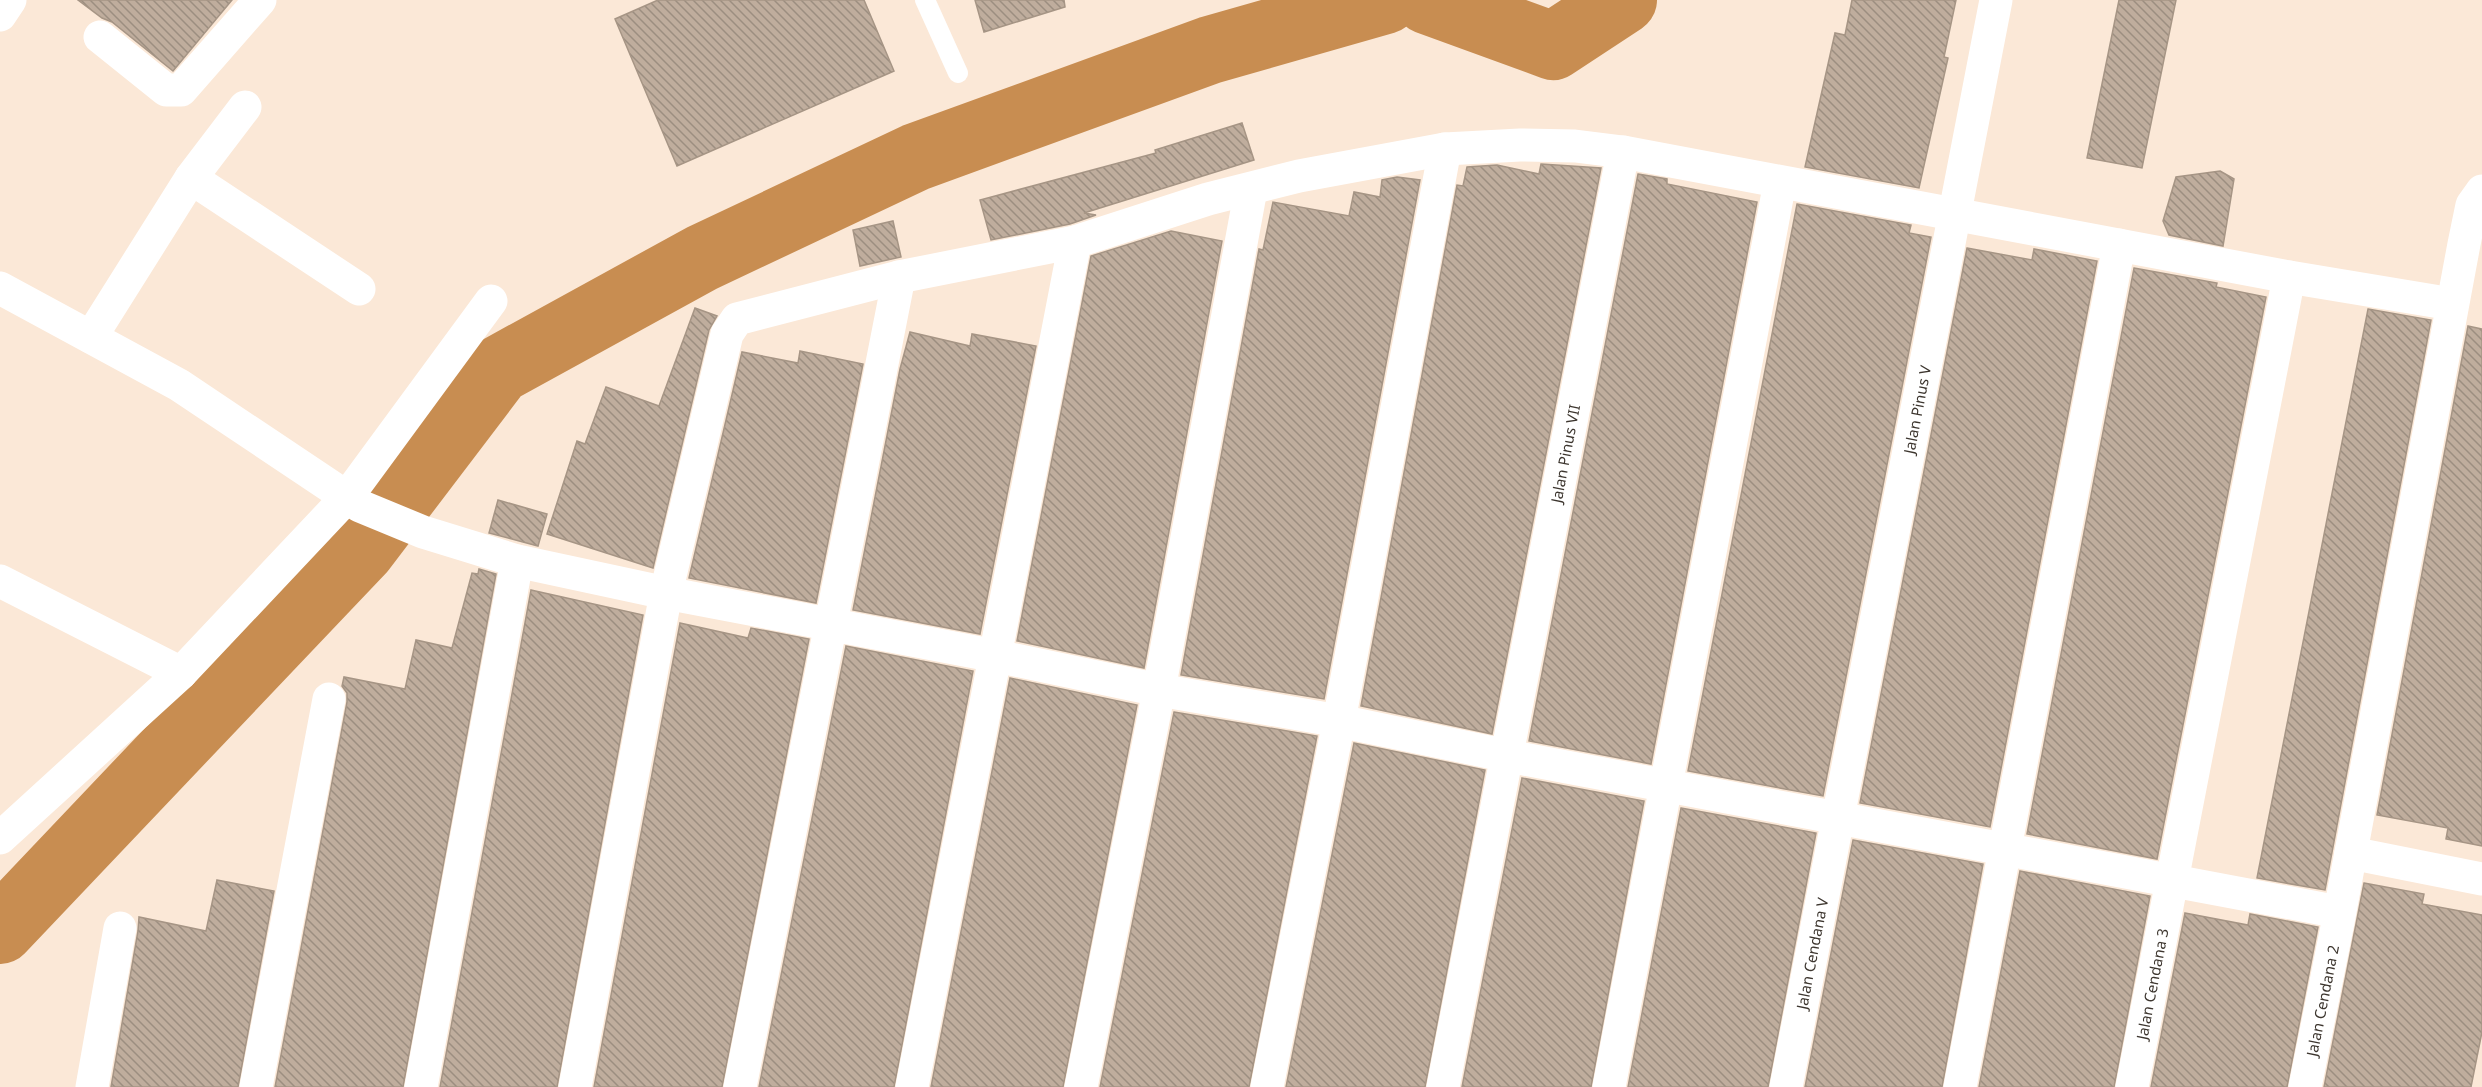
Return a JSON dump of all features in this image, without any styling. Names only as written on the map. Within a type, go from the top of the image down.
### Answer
[{"type":"street","points":[[0,15],[10,0]]},
{"type":"street","points":[[99,37],[165,90],[181,90],[260,0]]},
{"type":"street","name":"Jalan Pinus V","points":[[1838,818],[1996,0]]},
{"type":"street","points":[[91,337],[191,178],[245,107]]},
{"type":"street","points":[[575,1087],[666,593],[728,334],[737,319],[899,277],[1075,242],[1208,199],[1299,176],[1445,149],[1531,145],[1575,146],[1623,153],[2289,277],[2452,304]]},
{"type":"street","points":[[1267,1087],[1339,721],[1445,149]]},
{"type":"street","name":"Jalan Pinus VII","points":[[1443,1087],[1623,153]]},
{"type":"street","points":[[191,178],[359,289]]},
{"type":"street","points":[[1609,1087],[1780,182]]},
{"type":"street","points":[[1081,1087],[1159,690],[1251,189]]},
{"type":"street","name":"Jalan Cendana 2","points":[[2305,1087],[2351,853],[2452,304],[2472,205],[2482,191]]},
{"type":"street","points":[[912,1087],[1075,242]]},
{"type":"street","points":[[1960,1087],[2120,245]]},
{"type":"street","points":[[740,1087],[899,277]]},
{"type":"street","name":"Jalan Cendana 3","points":[[2132,1087],[2289,277]]},
{"type":"street","points":[[0,288],[178,385],[353,501],[423,532],[517,561],[666,593],[996,656],[1159,690],[1339,721],[1508,756],[2339,912]]},
{"type":"street","points":[[0,838],[181,673],[353,501],[491,301]]},
{"type":"street","points":[[421,1087],[517,561]]},
{"type":"street","points":[[0,581],[181,673]]},
{"type":"street","points":[[256,1087],[329,699]]},
{"type":"street","name":"Jalan Cendana V","points":[[1786,1087],[1838,818]]},
{"type":"street","points":[[2351,853],[2482,879]]},
{"type":"street","points":[[92,1087],[120,928]]},
{"type":"lane","points":[[925,0],[958,73]]},
{"type":"building","points":[[78,0],[232,0],[173,71],[112,22],[102,18]]},
{"type":"building","points":[[658,0],[864,0],[894,71],[677,166],[615,19]]},
{"type":"building","points":[[975,0],[1064,0],[1065,7],[984,32]]},
{"type":"building","points":[[1852,0],[1956,0],[1944,57],[1948,58],[1919,188],[1805,167],[1835,33],[1845,35]]},
{"type":"building","points":[[2119,0],[2176,0],[2142,168],[2087,158]]},
{"type":"building","points":[[1242,123],[1254,160],[1084,213],[1096,215],[1070,224],[991,240],[980,200],[1156,153],[1155,150]]},
{"type":"building","points":[[1541,164],[1601,168],[1492,734],[1361,706],[1457,185],[1463,186],[1467,167],[1497,165],[1539,174]]},
{"type":"building","points":[[2220,171],[2234,179],[2223,246],[2169,235],[2163,221],[2176,177]]},
{"type":"building","points":[[1638,174],[1667,179],[1667,184],[1757,202],[1651,764],[1529,741]]},
{"type":"building","points":[[1397,177],[1420,180],[1324,699],[1181,675],[1259,249],[1263,250],[1273,202],[1349,216],[1354,192],[1380,197],[1382,180]]},
{"type":"building","points":[[1797,204],[1911,225],[1909,233],[1931,237],[1823,796],[1688,771]]},
{"type":"building","points":[[893,221],[901,257],[860,266],[853,230]]},
{"type":"building","points":[[1171,231],[1222,241],[1144,668],[1017,641],[1091,256]]},
{"type":"building","points":[[1967,248],[2032,260],[2034,249],[2097,261],[1990,827],[1860,803]]},
{"type":"building","points":[[2134,268],[2217,283],[2216,287],[2266,297],[2157,859],[2027,834]]},
{"type":"building","points":[[695,308],[717,316],[709,330],[653,568],[547,534],[577,441],[585,444],[606,387],[659,406]]},
{"type":"building","points":[[2368,309],[2431,320],[2325,890],[2257,878]]},
{"type":"building","points":[[2468,326],[2482,329],[2482,846],[2446,839],[2448,828],[2377,815]]},
{"type":"building","points":[[910,332],[970,346],[972,334],[1036,346],[980,634],[853,610],[900,369]]},
{"type":"building","points":[[800,351],[863,364],[816,603],[689,578],[742,352],[798,363]]},
{"type":"building","points":[[498,500],[547,514],[538,546],[489,533]]},
{"type":"building","points":[[479,569],[496,574],[403,1087],[275,1087],[347,702],[347,693],[342,686],[344,677],[405,689],[416,640],[452,648],[472,573],[478,574]]},
{"type":"building","points":[[531,590],[643,615],[557,1087],[440,1087]]},
{"type":"building","points":[[680,623],[748,638],[751,628],[809,639],[722,1087],[594,1087]]},
{"type":"building","points":[[846,646],[973,671],[894,1087],[759,1087]]},
{"type":"building","points":[[1010,678],[1137,705],[1063,1087],[931,1087]]},
{"type":"building","points":[[1174,712],[1317,736],[1249,1087],[1100,1087]]},
{"type":"building","points":[[1354,743],[1485,770],[1425,1087],[1286,1087]]},
{"type":"building","points":[[1522,778],[1644,801],[1591,1087],[1462,1087]]},
{"type":"building","points":[[1681,808],[1816,833],[1768,1087],[1628,1087]]},
{"type":"building","points":[[1853,840],[1983,864],[1942,1087],[1805,1087]]},
{"type":"building","points":[[2020,871],[2150,896],[2114,1087],[1979,1087]]},
{"type":"building","points":[[217,880],[274,891],[238,1087],[111,1087],[139,917],[206,931]]},
{"type":"building","points":[[2364,883],[2424,894],[2422,904],[2482,915],[2482,1032],[2471,1087],[2324,1087]]},
{"type":"building","points":[[2185,913],[2248,925],[2250,914],[2318,927],[2287,1087],[2151,1087]]},
{"type":"waterway","points":[[0,930],[362,549],[498,370],[702,258],[916,157],[1210,50],[1385,0]]},
{"type":"waterway","points":[[1427,0],[1553,46],[1623,0]]}]
